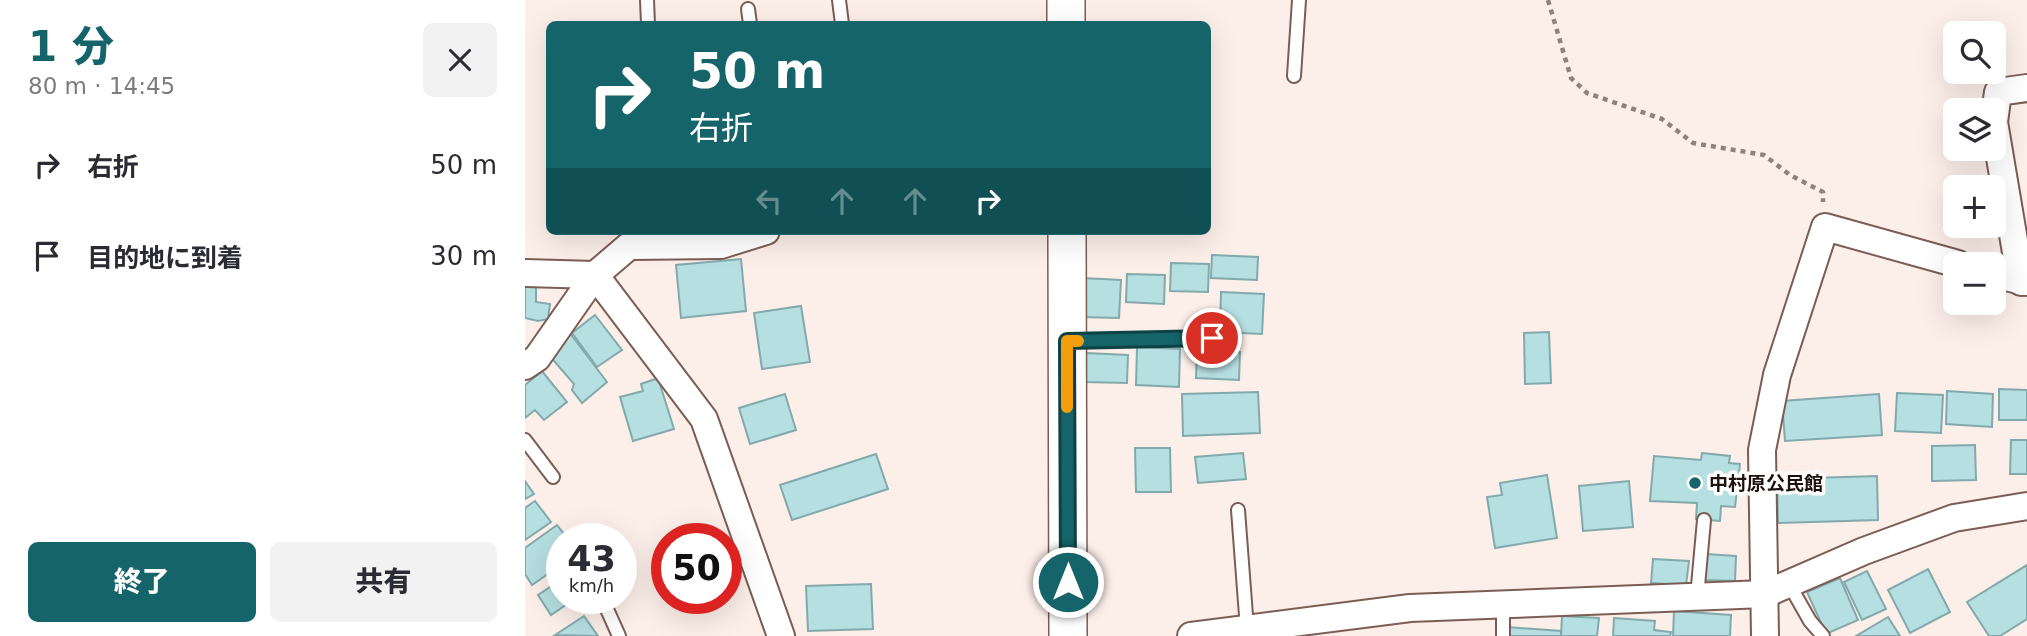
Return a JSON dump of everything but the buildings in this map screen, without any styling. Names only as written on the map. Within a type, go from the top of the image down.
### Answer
[{"type":"main road","points":[[1066,0],[1066,21]]},
{"type":"main road","points":[[1067,235],[1068,636]]},
{"type":"street","points":[[2006,277],[2024,282],[1994,122],[1998,92],[2027,88]]},
{"type":"street","points":[[1765,636],[1777,589],[1762,450],[1777,375],[1825,227],[1943,260]]},
{"type":"street","points":[[525,366],[537,358],[595,275],[629,246],[651,238],[721,245],[753,235]]},
{"type":"street","points":[[525,272],[595,275]]},
{"type":"street","points":[[595,275],[704,419],[781,636]]},
{"type":"street","points":[[1191,636],[1410,608],[1697,597],[1777,589],[1864,551],[1954,518],[2027,506]]},
{"type":"lane","points":[[647,0],[648,21]]},
{"type":"lane","points":[[839,0],[842,21]]},
{"type":"lane","points":[[1294,76],[1299,0]]},
{"type":"lane","points":[[748,9],[750,21]]},
{"type":"lane","points":[[1067,341],[1212,338]]},
{"type":"lane","points":[[525,440],[553,477]]},
{"type":"lane","points":[[1238,510],[1247,629]]},
{"type":"lane","points":[[1697,597],[1704,520]]},
{"type":"lane","points":[[1777,589],[1823,636]]},
{"type":"lane","points":[[1503,604],[1503,636]]},
{"type":"lane","points":[[609,614],[619,636]]},
{"type":"path","points":[[1548,0],[1571,78],[1587,93],[1662,119],[1693,143],[1764,155],[1790,175],[1823,192],[1825,227]]},
{"type":"slow traffic","points":[[1067,407],[1067,341],[1078,341]]},
{"type":"place","name":"中村原公民館","points":[[1695,483]]},
{"type":"route","points":[[1068,582],[1067,341],[1212,338]]}]
